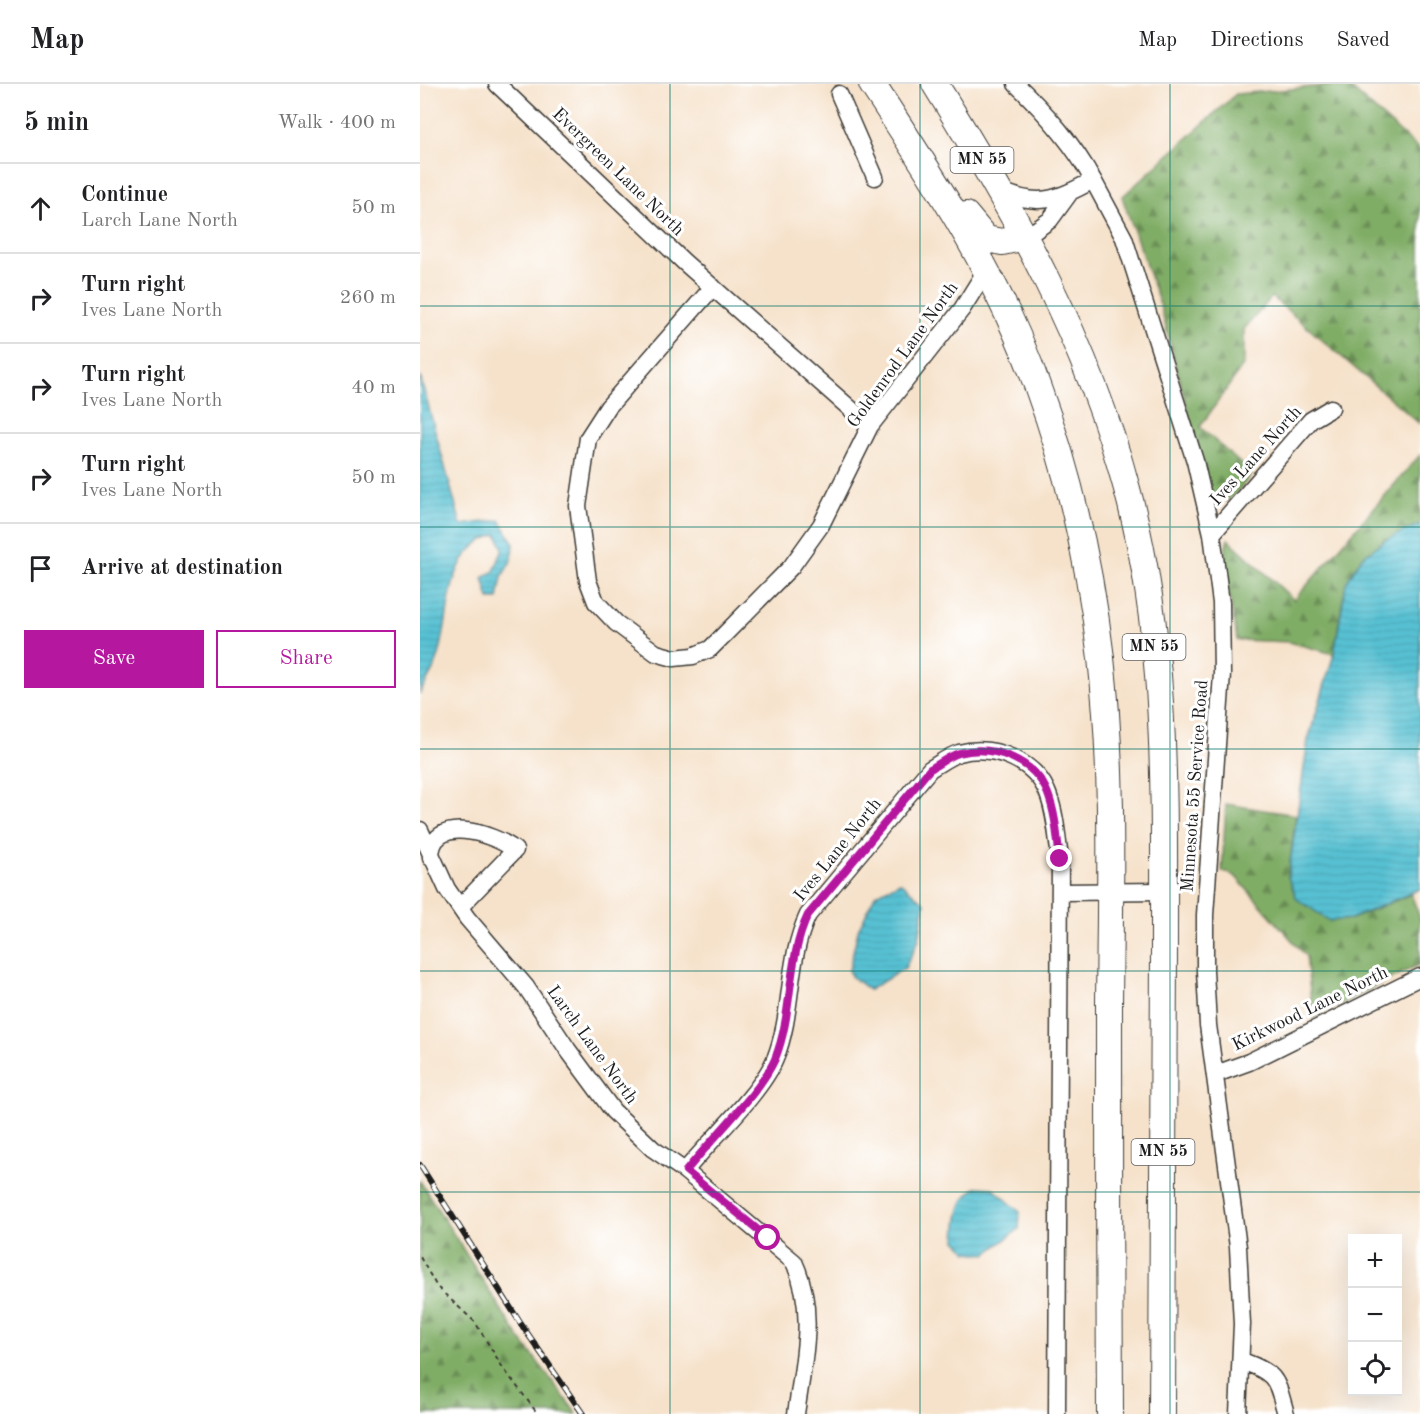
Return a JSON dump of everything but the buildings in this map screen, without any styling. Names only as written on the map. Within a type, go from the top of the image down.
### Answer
[{"type":"highway","name":"MN 55","points":[[872,84],[934,178],[1021,343],[1038,386],[1072,495],[1101,659],[1110,801],[1110,1414]]},
{"type":"highway","name":"MN 55","points":[[935,84],[1000,189],[1026,237],[1088,369],[1128,491],[1142,555],[1152,618],[1162,741],[1164,891],[1162,1414]]},
{"type":"highway","points":[[886,105],[897,107],[905,116],[967,216],[986,239],[1002,242],[1026,237]]},
{"type":"street","name":"Evergreen Lane North","points":[[497,84],[713,287],[870,426]]},
{"type":"street","name":"Minnesota 55 Service Road","points":[[1016,84],[1054,123],[1080,155],[1124,238],[1195,461],[1212,534],[1221,603],[1222,674],[1205,915],[1205,971],[1208,1025],[1238,1247],[1242,1361],[1238,1414]]},
{"type":"street","points":[[838,94],[875,177]]},
{"type":"street","points":[[1000,189],[1020,200],[1042,201],[1069,194],[1093,180]]},
{"type":"street","points":[[1026,237],[1050,220],[1069,194]]},
{"type":"street","name":"Goldenrod Lane North","points":[[713,287],[608,407],[588,438],[578,506],[588,581],[596,602],[616,623],[656,653],[674,658],[693,656],[710,649],[791,567],[821,525],[870,426],[962,309],[985,272]]},
{"type":"street","name":"Ives Lane North","points":[[1212,534],[1311,420],[1331,408]]},
{"type":"street","name":"Ives Lane North","points":[[686,1171],[760,1084],[774,1060],[783,1031],[797,938],[808,915],[930,769],[957,753],[988,750],[1013,757],[1034,772],[1047,792],[1054,812],[1060,892],[1057,1414]]},
{"type":"street","points":[[431,858],[431,848],[437,840],[450,832],[468,829],[503,840],[515,850],[460,907]]},
{"type":"street","name":"Larch Lane North","points":[[420,830],[447,889],[526,987],[568,1050],[613,1111],[653,1149],[686,1171],[781,1248],[794,1262],[808,1302],[796,1414]]},
{"type":"street","points":[[1060,892],[1164,891]]},
{"type":"street","name":"Kirkwood Lane North","points":[[1216,1074],[1249,1062],[1420,977]]},
{"type":"street","points":[[1242,1361],[1262,1368],[1276,1379],[1286,1414]]},
{"type":"path","points":[[420,1257],[437,1287],[475,1322],[503,1368],[538,1414]]},
{"type":"green space","points":[[1346,84],[1420,150],[1420,424],[1272,297],[1244,329],[1244,364],[1200,427],[1252,474],[1234,496],[1223,500],[1217,499],[1210,495],[1160,305],[1122,197],[1236,94]]},
{"type":"green space","points":[[1420,455],[1420,524],[1375,548],[1362,560],[1353,573],[1342,605],[1334,654],[1289,642],[1237,640],[1226,573],[1228,539],[1294,600]]},
{"type":"green space","points":[[1226,804],[1296,815],[1288,877],[1297,899],[1330,921],[1351,919],[1411,894],[1420,918],[1420,964],[1313,1018],[1306,956],[1235,876],[1222,871]]},
{"type":"green space","points":[[420,1181],[516,1333],[577,1414],[420,1414]]},
{"type":"water","points":[[420,376],[461,525],[500,520],[514,544],[512,559],[502,577],[498,599],[489,599],[483,578],[494,571],[503,549],[497,534],[479,543],[466,555],[452,588],[437,661],[420,693]]},
{"type":"water","points":[[1420,524],[1420,889],[1351,919],[1330,921],[1297,899],[1288,877],[1308,740],[1334,654],[1346,583],[1362,557],[1386,540]]},
{"type":"water","points":[[900,882],[925,903],[919,939],[905,968],[869,990],[851,976],[849,970],[858,930],[875,895]]},
{"type":"water","points":[[979,1187],[993,1188],[1020,1212],[1019,1229],[986,1254],[968,1252],[956,1240],[958,1217],[963,1202],[972,1191]]},
{"type":"railway","points":[[420,1165],[521,1324],[583,1414]]},
{"type":"route","points":[[768,1238],[686,1171],[760,1084],[774,1060],[788,1006],[791,968],[797,938],[808,915],[930,769],[957,753],[988,750],[1013,757],[1034,772],[1047,792],[1054,812],[1060,859]]}]
